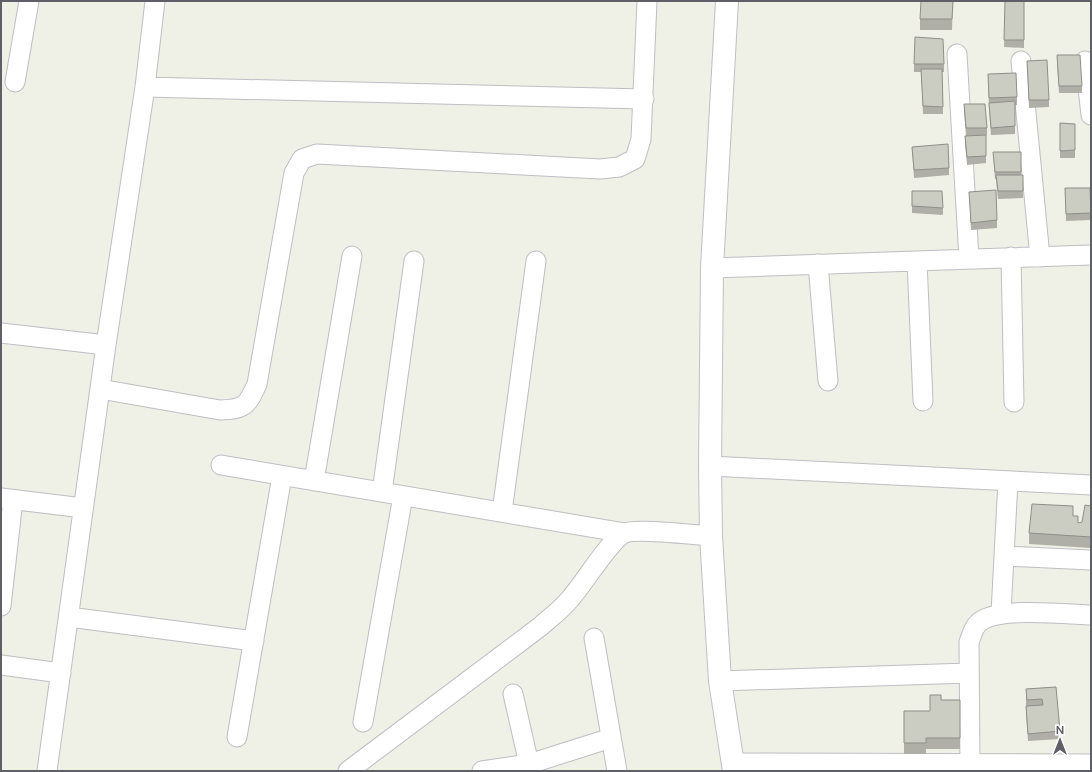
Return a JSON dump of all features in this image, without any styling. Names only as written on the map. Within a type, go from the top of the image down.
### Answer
[{"type":"main road","points":[[727,1],[712,268],[710,466],[711,536],[720,681],[733,767]]},
{"type":"street","points":[[14,82],[29,1]]},
{"type":"street","points":[[47,771],[106,345],[145,87],[155,1]]},
{"type":"street","points":[[100,389],[220,410],[237,409],[250,401],[257,384],[294,173],[302,159],[317,154],[600,170],[619,167],[635,159],[641,139],[644,99],[647,1]]},
{"type":"street","points":[[958,54],[969,259]]},
{"type":"street","points":[[1021,61],[1040,257]]},
{"type":"street","points":[[1085,61],[1091,115]]},
{"type":"street","points":[[145,87],[644,99]]},
{"type":"street","points":[[712,268],[1091,255]]},
{"type":"street","points":[[314,481],[352,256]]},
{"type":"street","points":[[1011,258],[1014,402]]},
{"type":"street","points":[[382,492],[414,261]]},
{"type":"street","points":[[502,512],[536,261]]},
{"type":"street","points":[[917,261],[923,401]]},
{"type":"street","points":[[818,264],[828,381]]},
{"type":"street","points":[[1,333],[106,345]]},
{"type":"street","points":[[221,465],[625,533],[639,532],[711,536]]},
{"type":"street","points":[[710,466],[1091,485]]},
{"type":"street","points":[[238,737],[282,476]]},
{"type":"street","points":[[1001,613],[1008,480]]},
{"type":"street","points":[[363,722],[403,496]]},
{"type":"street","points":[[1,606],[7,499],[84,508]]},
{"type":"street","points":[[348,771],[541,626],[569,600],[590,575],[614,540],[625,533]]},
{"type":"street","points":[[1004,556],[1091,560]]},
{"type":"street","points":[[970,764],[969,642],[973,630],[980,621],[1001,613],[1091,615]]},
{"type":"street","points":[[69,617],[254,641]]},
{"type":"street","points":[[594,638],[617,771]]},
{"type":"street","points":[[1,665],[61,673]]},
{"type":"street","points":[[720,681],[969,673]]},
{"type":"street","points":[[513,694],[529,764]]},
{"type":"street","points":[[482,771],[529,764],[612,738]]},
{"type":"street","points":[[733,767],[1091,764]]},
{"type":"building","points":[[921,1],[953,1],[952,19],[920,19]]},
{"type":"building","points":[[1005,1],[1024,1],[1024,40],[1004,40]]},
{"type":"building","points":[[915,37],[943,39],[944,64],[914,64]]},
{"type":"building","points":[[1057,55],[1080,55],[1082,86],[1059,86]]},
{"type":"building","points":[[1047,60],[1049,100],[1029,100],[1027,61]]},
{"type":"building","points":[[921,69],[942,69],[943,107],[923,106]]},
{"type":"building","points":[[1016,73],[1017,97],[989,98],[988,74]]},
{"type":"building","points":[[1015,101],[1015,126],[991,128],[989,103]]},
{"type":"building","points":[[964,104],[985,104],[987,128],[966,128]]},
{"type":"building","points":[[1060,123],[1075,124],[1075,150],[1060,151]]},
{"type":"building","points":[[986,135],[986,156],[967,157],[965,136]]},
{"type":"building","points":[[948,144],[949,168],[914,170],[912,147]]},
{"type":"building","points":[[993,152],[1021,152],[1021,172],[995,172]]},
{"type":"building","points":[[996,175],[1023,175],[1023,191],[998,191]]},
{"type":"building","points":[[1065,188],[1090,188],[1091,213],[1066,214]]},
{"type":"building","points":[[996,190],[997,220],[971,223],[969,192]]},
{"type":"building","points":[[912,191],[942,191],[943,208],[912,206]]},
{"type":"building","points":[[1032,504],[1073,506],[1073,516],[1078,516],[1078,523],[1082,522],[1085,505],[1091,506],[1091,537],[1029,533]]},
{"type":"building","points":[[1056,687],[1060,731],[1028,734],[1026,706],[1043,705],[1042,699],[1027,700],[1026,689]]},
{"type":"building","points":[[930,695],[941,695],[941,700],[960,700],[960,738],[926,738],[926,743],[904,743],[904,711],[930,711]]}]
